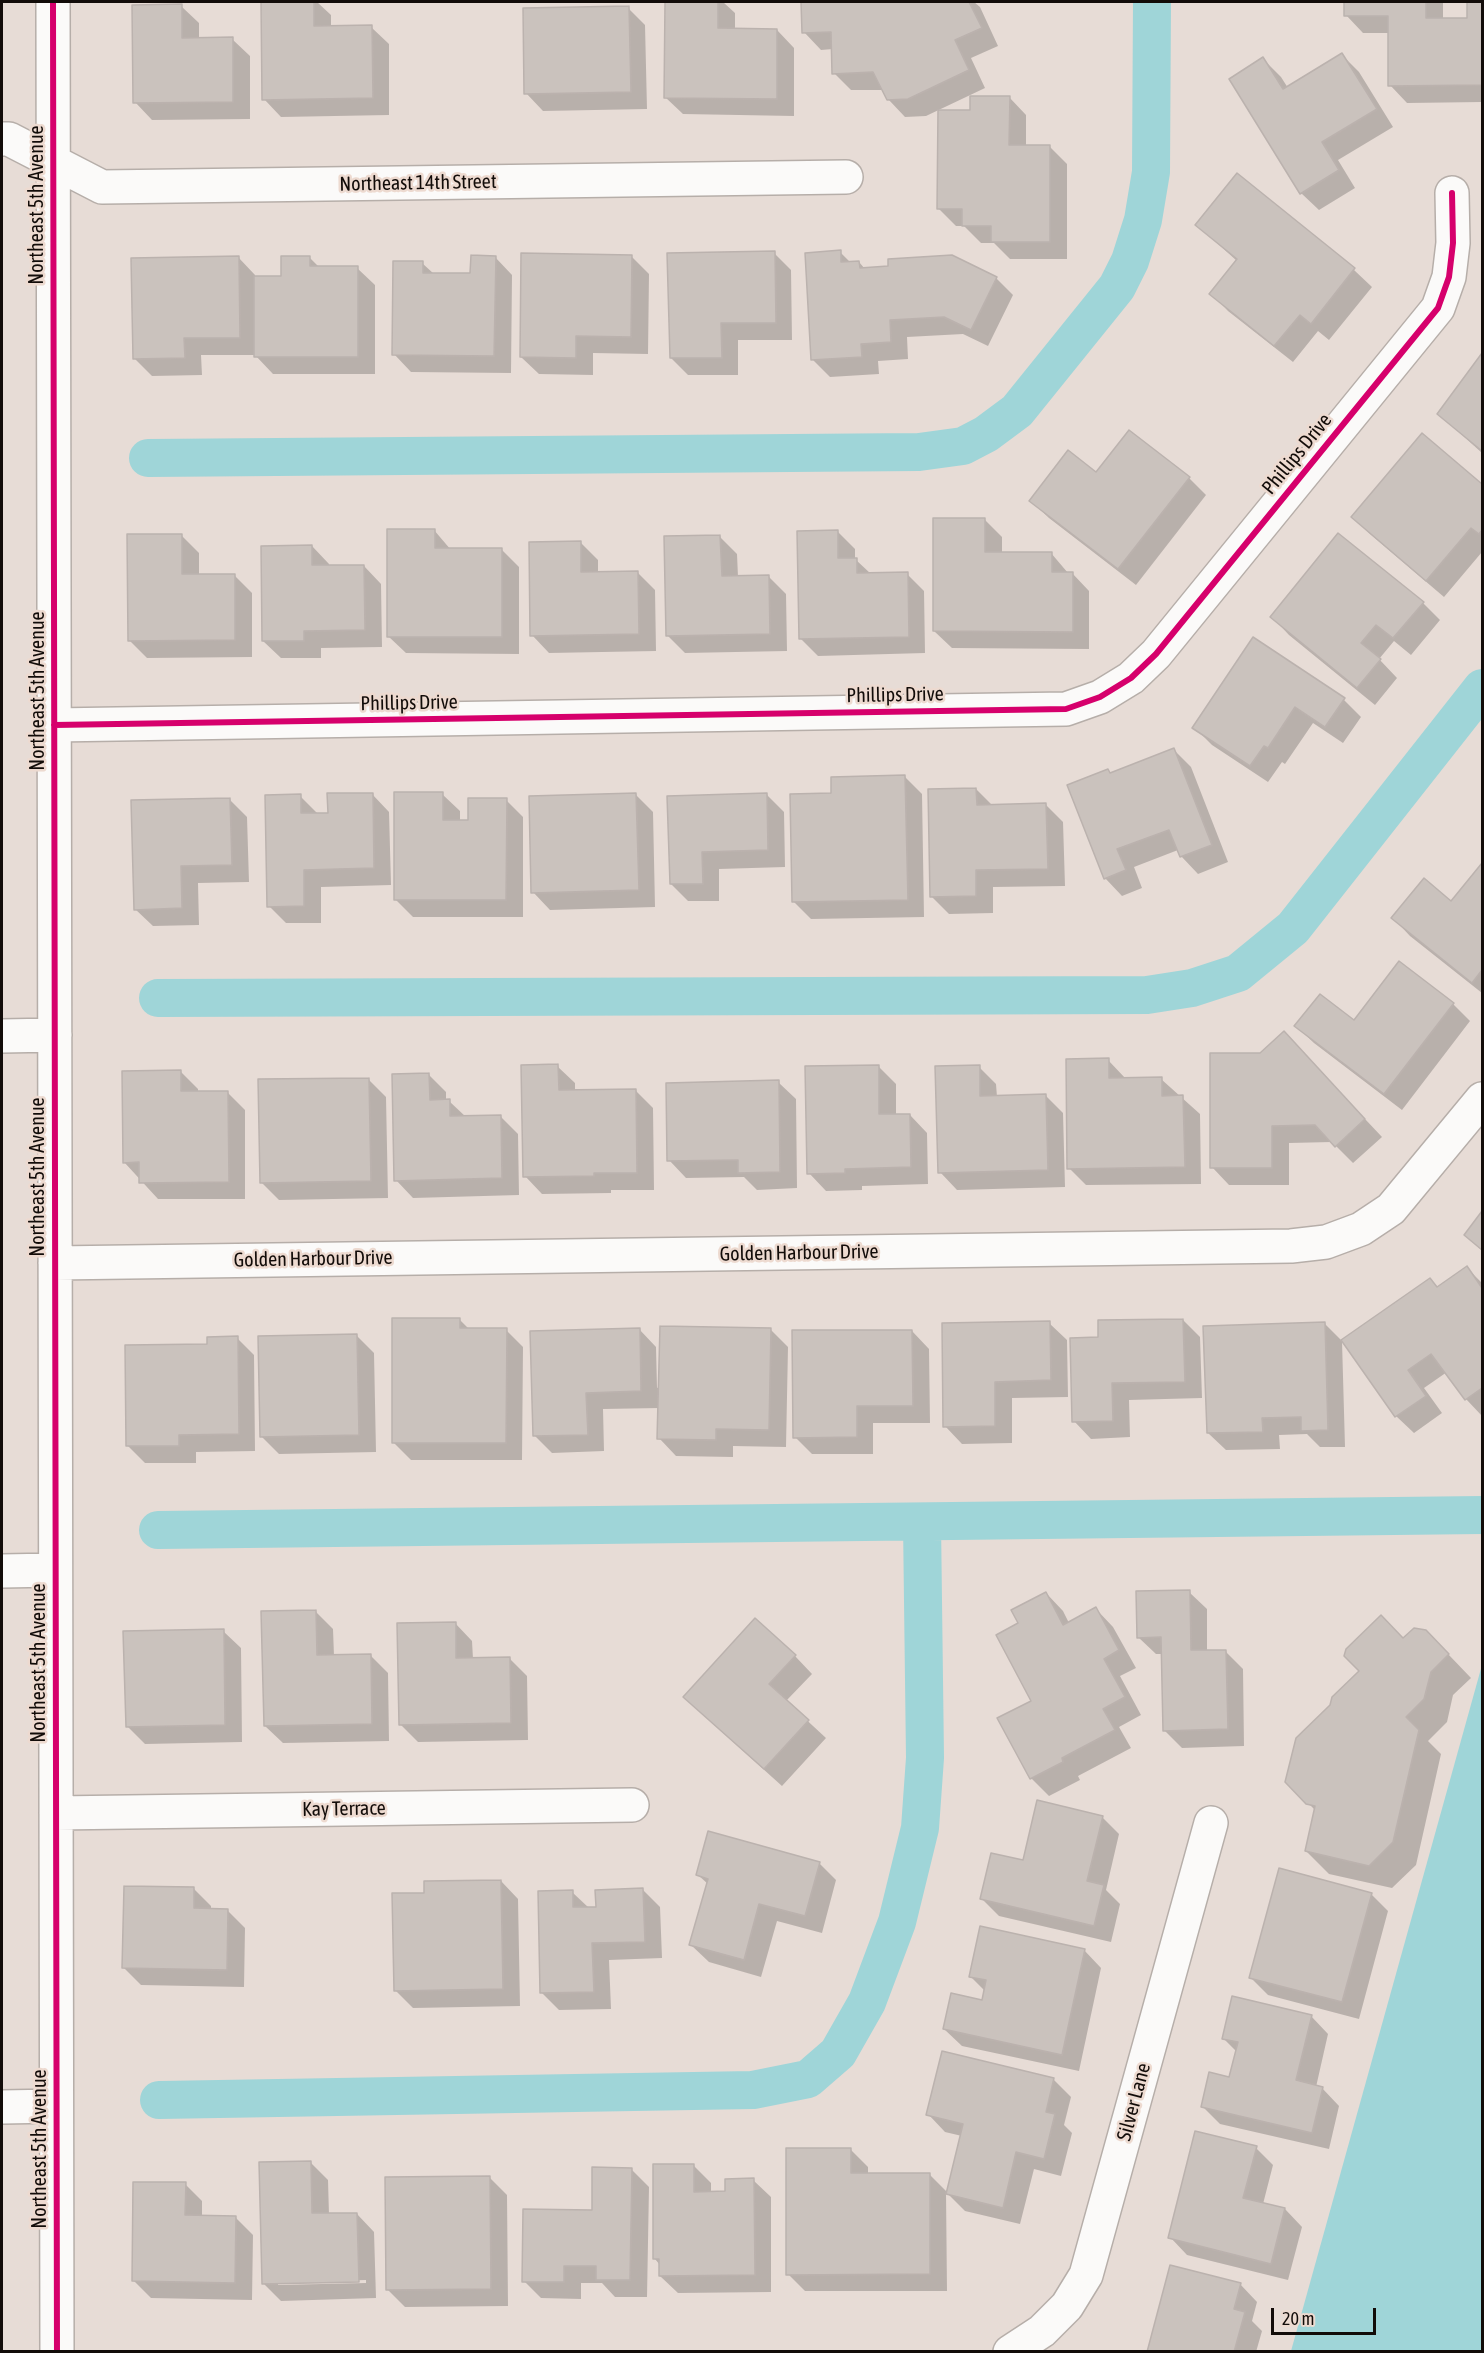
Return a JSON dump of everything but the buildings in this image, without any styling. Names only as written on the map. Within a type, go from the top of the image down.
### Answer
[{"type":"street","name":"Northeast 5th Avenue","points":[[53,2],[57,2352]]},
{"type":"street","name":"Northeast 14th Street","points":[[2,139],[9,139],[102,187],[846,177]]},
{"type":"street","name":"Phillips Drive","points":[[54,725],[1066,709],[1100,697],[1131,678],[1156,654],[1438,308],[1449,277],[1452,193]]},
{"type":"street","points":[[2,1036],[55,1035]]},
{"type":"street","name":"Golden Harbour Drive","points":[[55,1263],[1291,1246],[1326,1242],[1360,1229],[1391,1209],[1482,1099]]},
{"type":"street","points":[[2,1570],[55,1570]]},
{"type":"street","name":"Kay Terrace","points":[[56,1813],[632,1805]]},
{"type":"street","name":"Silver Lane","points":[[1010,2352],[1042,2331],[1067,2306],[1086,2275],[1211,1823]]},
{"type":"street","points":[[2,2107],[56,2106]]},
{"type":"water","points":[[1482,1665],[1482,2351],[1291,2351]]},
{"type":"waterway","points":[[148,458],[919,452],[963,446],[986,434],[1017,411],[1117,287],[1130,261],[1143,220],[1151,172],[1152,2]]},
{"type":"waterway","points":[[158,998],[1147,995],[1192,988],[1238,973],[1293,928],[1482,688]]},
{"type":"waterway","points":[[158,1530],[1482,1515]]},
{"type":"waterway","points":[[159,2100],[753,2090],[808,2079],[838,2053],[867,2002],[897,1922],[920,1828],[925,1758],[922,1522]]},
{"type":"cycle path","points":[[53,2],[57,2352]]},
{"type":"cycle path","points":[[54,725],[1066,709],[1100,697],[1131,678],[1156,654],[1438,308],[1449,277],[1453,243],[1452,193]]}]
